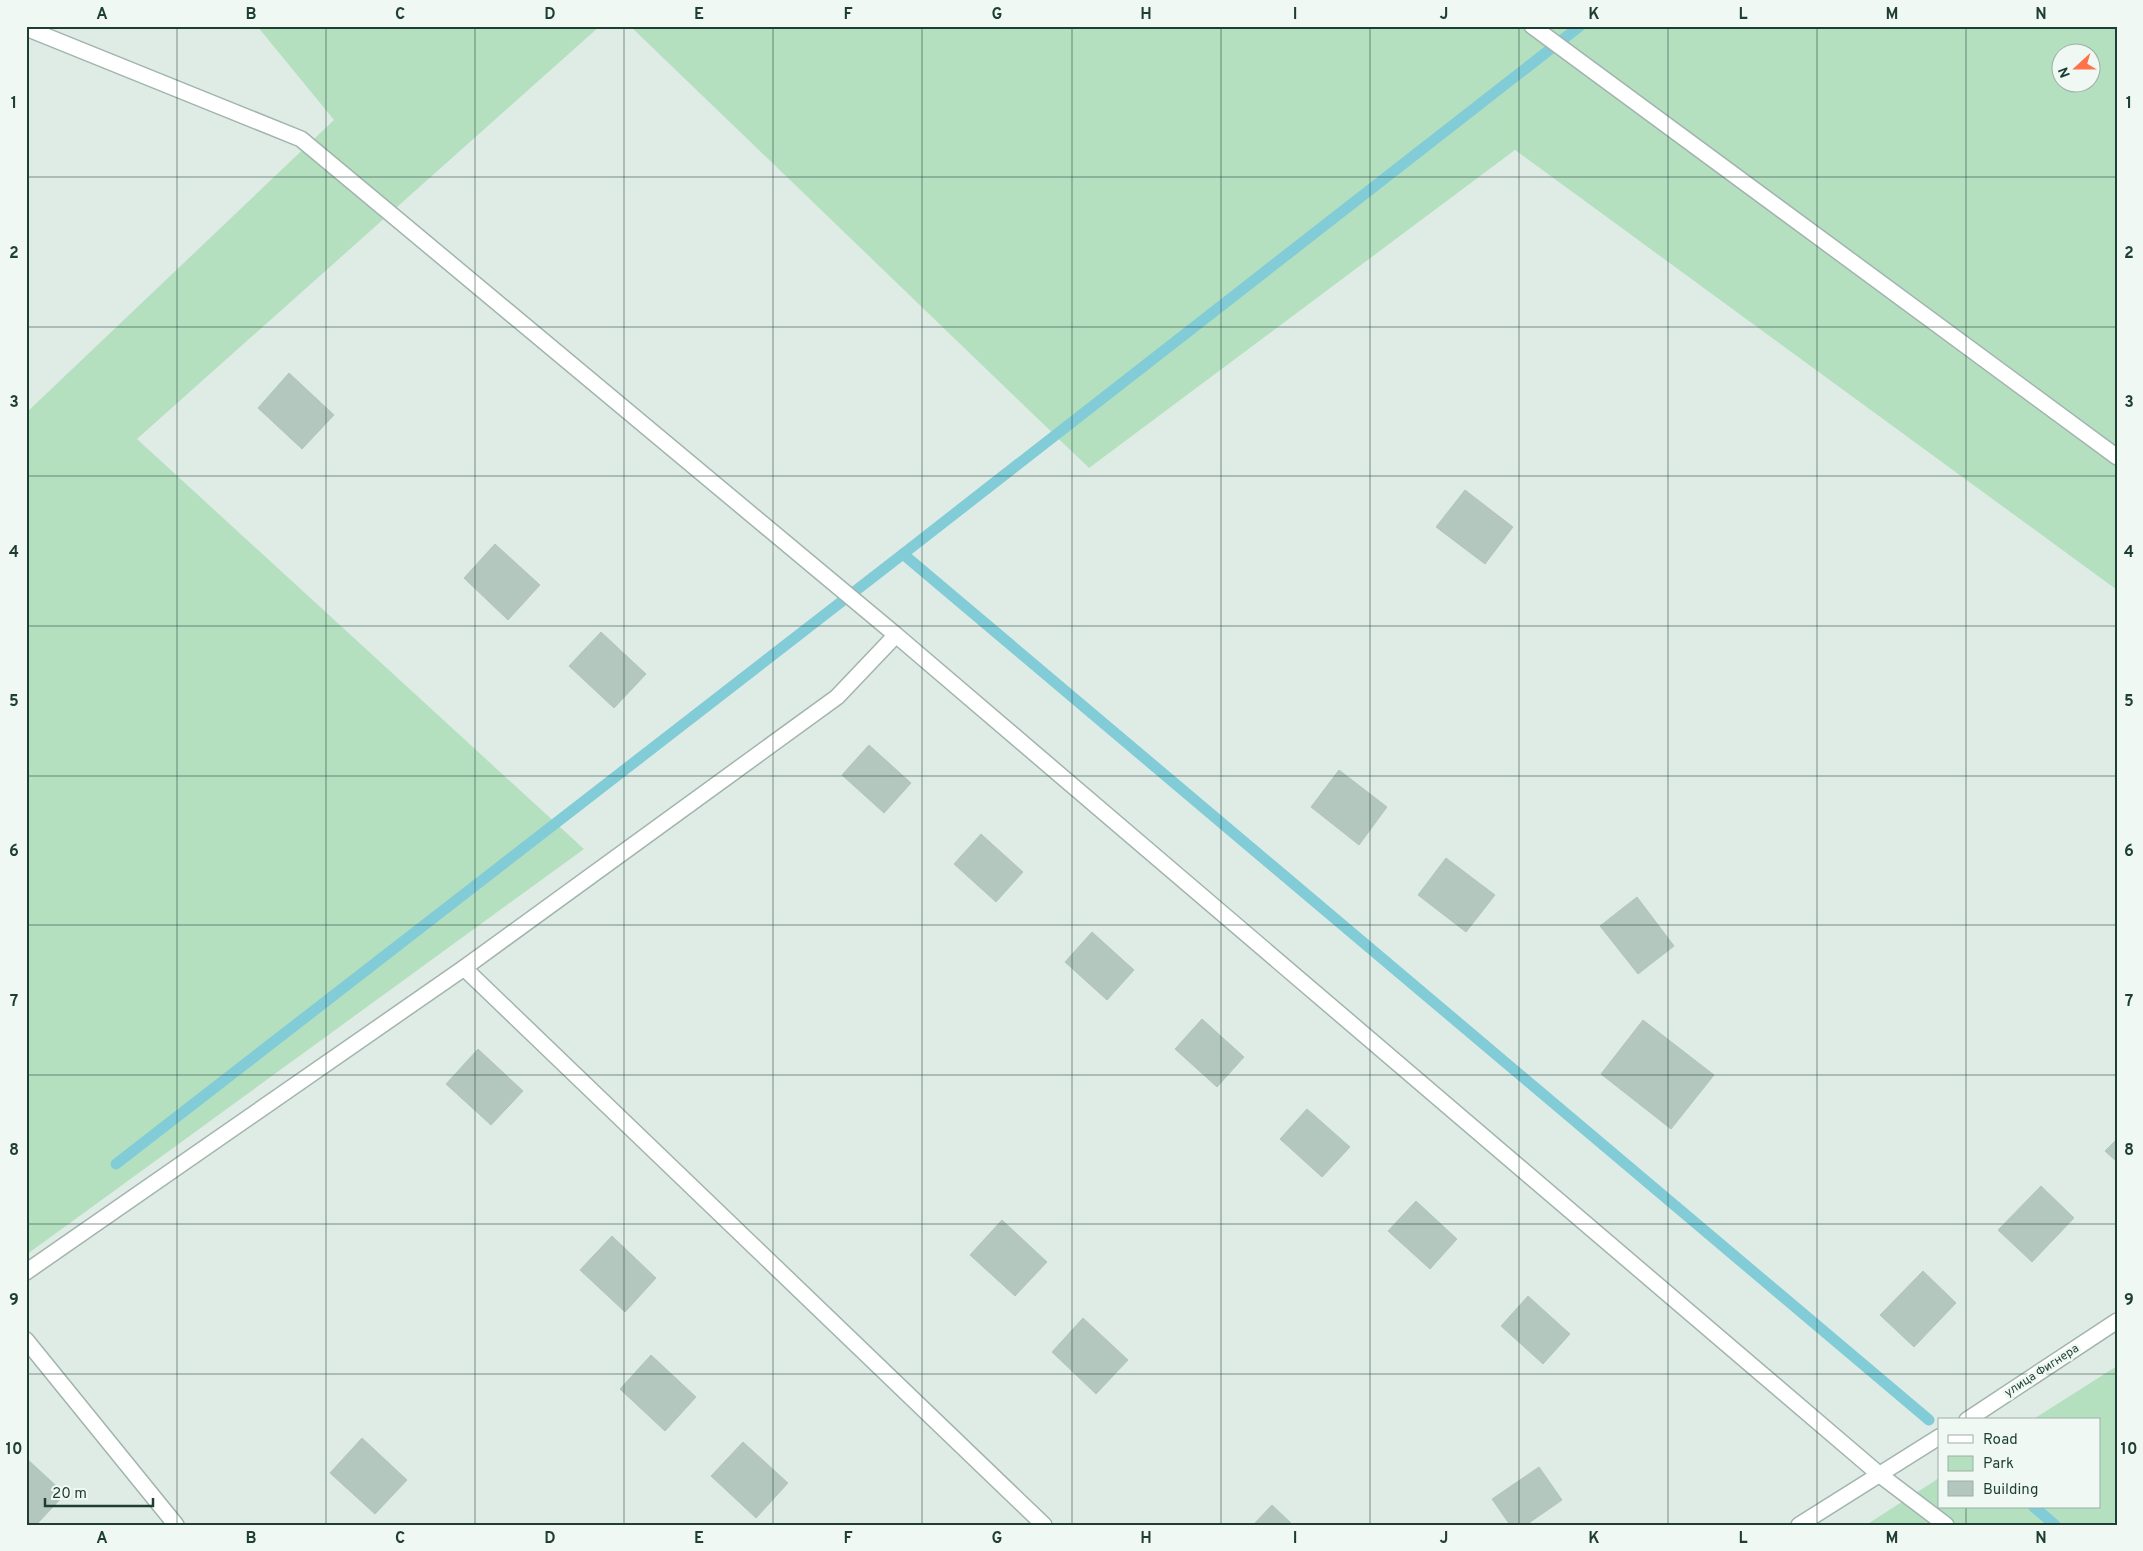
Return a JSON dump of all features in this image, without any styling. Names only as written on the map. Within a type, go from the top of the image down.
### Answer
[{"type":"street","points":[[1532,26],[2117,457]]},
{"type":"street","points":[[26,28],[300,139],[896,635],[1880,1475],[1946,1525]]},
{"type":"street","points":[[26,1272],[464,968],[837,697],[896,635]]},
{"type":"street","points":[[464,968],[1044,1525]]},
{"type":"street","name":"улица Фигнера","points":[[1970,1418],[2117,1321]]},
{"type":"street","points":[[26,1340],[176,1525]]},
{"type":"street","points":[[1799,1525],[1938,1438]]},
{"type":"green space","points":[[257,26],[600,26],[137,439],[584,849],[26,1255],[26,413],[334,120]]},
{"type":"green space","points":[[630,26],[2117,26],[2117,590],[1515,150],[1089,468]]},
{"type":"green space","points":[[2117,1366],[2117,1521],[2109,1525],[1866,1525],[1938,1479],[1938,1508],[2100,1508],[2100,1418],[2035,1418]]},
{"type":"building","points":[[289,373],[334,415],[302,449],[258,408]]},
{"type":"building","points":[[1465,490],[1513,527],[1485,564],[1436,527]]},
{"type":"building","points":[[495,544],[540,585],[508,620],[464,578]]},
{"type":"building","points":[[601,632],[646,674],[614,708],[569,666]]},
{"type":"building","points":[[869,745],[911,783],[884,813],[842,775]]},
{"type":"building","points":[[1339,770],[1387,807],[1359,845],[1311,807]]},
{"type":"building","points":[[981,834],[1023,872],[996,902],[954,864]]},
{"type":"building","points":[[1446,858],[1495,895],[1466,932],[1418,895]]},
{"type":"building","points":[[1637,897],[1674,946],[1638,974],[1600,926]]},
{"type":"building","points":[[1092,932],[1134,970],[1107,1000],[1065,962]]},
{"type":"building","points":[[1202,1019],[1244,1057],[1217,1087],[1175,1049]]},
{"type":"building","points":[[1643,1020],[1714,1075],[1671,1129],[1601,1074]]},
{"type":"building","points":[[478,1049],[523,1091],[491,1125],[446,1084]]},
{"type":"building","points":[[1307,1109],[1350,1147],[1322,1177],[1280,1139]]},
{"type":"building","points":[[2117,1139],[2117,1162],[2105,1151]]},
{"type":"building","points":[[2041,1186],[2074,1218],[2032,1262],[1998,1230]]},
{"type":"building","points":[[1416,1201],[1457,1239],[1430,1269],[1388,1231]]},
{"type":"building","points":[[1002,1220],[1047,1262],[1015,1296],[970,1255]]},
{"type":"building","points":[[612,1236],[656,1278],[625,1312],[580,1270]]},
{"type":"building","points":[[1923,1271],[1956,1303],[1914,1347],[1880,1315]]},
{"type":"building","points":[[1528,1296],[1570,1334],[1543,1364],[1501,1326]]},
{"type":"building","points":[[1083,1318],[1128,1360],[1096,1394],[1052,1352]]},
{"type":"building","points":[[651,1355],[696,1397],[665,1431],[620,1389]]},
{"type":"building","points":[[362,1438],[407,1480],[375,1514],[330,1473]]},
{"type":"building","points":[[743,1442],[788,1483],[756,1518],[711,1476]]},
{"type":"building","points":[[26,1458],[65,1494],[36,1525],[29,1525],[26,1522]]},
{"type":"building","points":[[1539,1467],[1562,1500],[1526,1525],[1510,1525],[1492,1499]]},
{"type":"building","points":[[1272,1505],[1293,1525],[1253,1525]]},
{"type":"waterway","points":[[1580,26],[903,554],[1929,1420]]},
{"type":"waterway","points":[[116,1164],[903,554]]},
{"type":"waterway","points":[[2035,1508],[2055,1525]]}]
